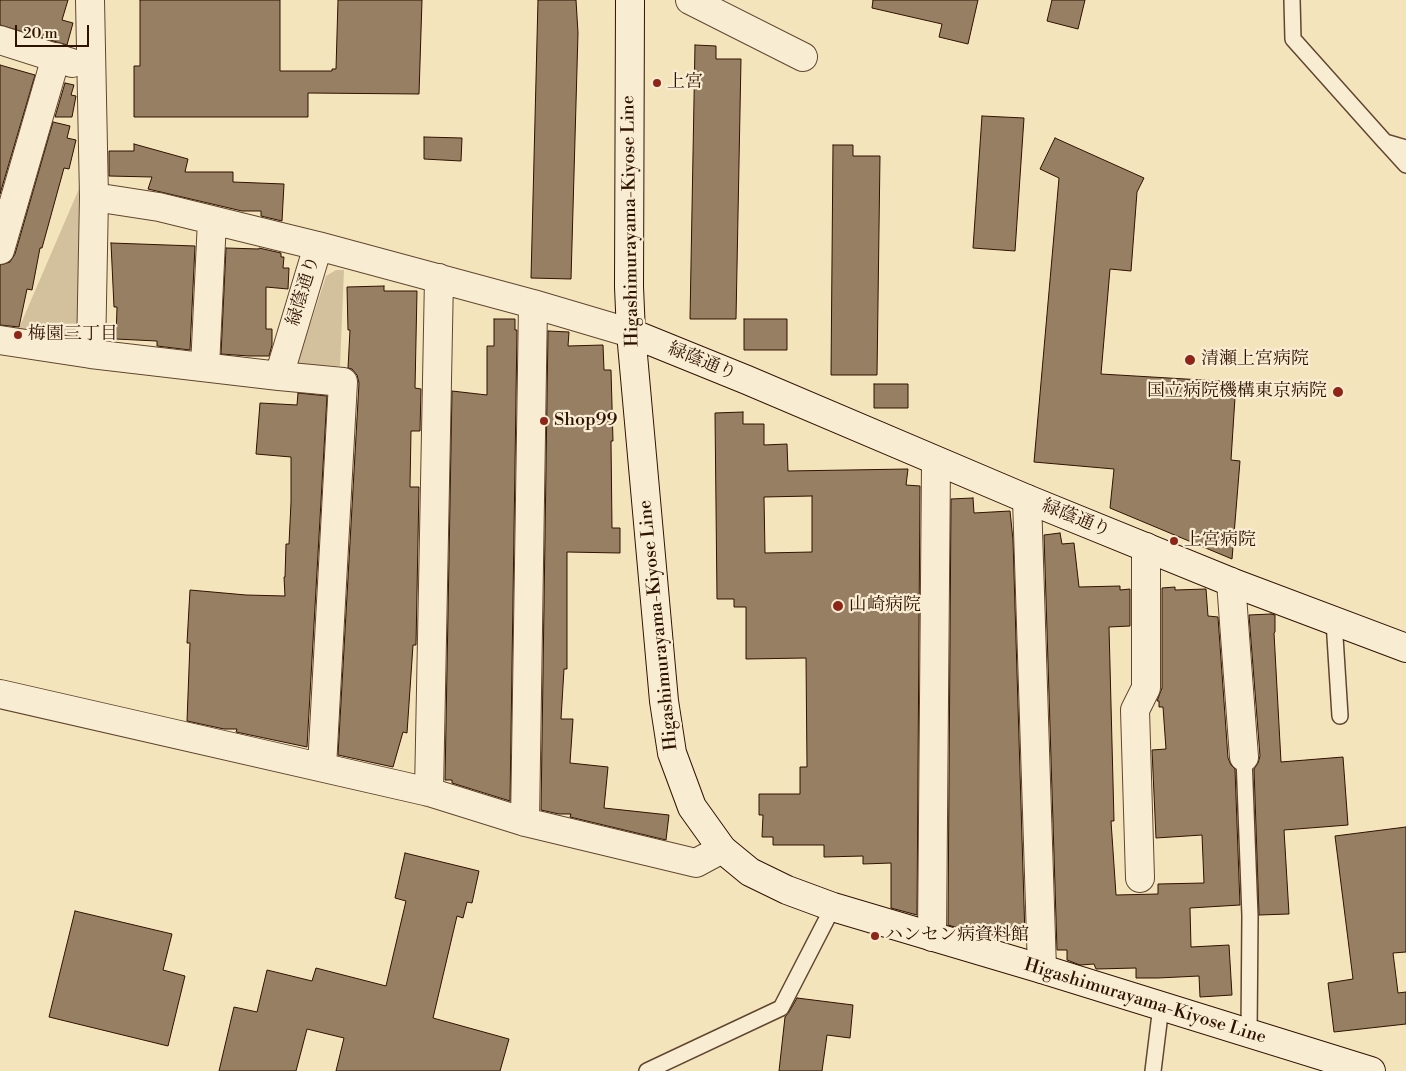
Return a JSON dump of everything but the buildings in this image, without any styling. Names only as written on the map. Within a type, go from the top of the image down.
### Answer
[{"type":"street","points":[[90,0],[94,197],[91,354]]},
{"type":"street","name":"Higashimurayama-Kiyose Line","points":[[630,0],[629,287],[631,333],[664,701],[672,753],[692,807],[722,849],[750,872],[787,890],[833,907],[1042,969],[1371,1071]]},
{"type":"street","points":[[690,0],[802,58]]},
{"type":"street","points":[[0,40],[92,69]]},
{"type":"street","points":[[0,250],[56,57]]},
{"type":"street","points":[[94,197],[159,207],[318,246]]},
{"type":"street","points":[[205,367],[212,220]]},
{"type":"street","name":"緑蔭通り","points":[[279,376],[318,246],[533,304],[631,333],[747,380],[936,462],[1231,582],[1406,648]]},
{"type":"street","points":[[429,792],[439,278]]},
{"type":"street","points":[[525,822],[533,304]]},
{"type":"street","points":[[0,340],[91,354],[343,382],[322,767]]},
{"type":"street","points":[[932,937],[936,462]]},
{"type":"street","points":[[1027,499],[1042,969]]},
{"type":"street","points":[[1140,878],[1135,710],[1146,688],[1146,547]]},
{"type":"street","points":[[1231,582],[1244,756]]},
{"type":"street","points":[[0,694],[429,792],[525,822],[696,863],[722,849]]},
{"type":"lane","points":[[1292,0],[1293,39],[1406,165]]},
{"type":"lane","points":[[1385,142],[1406,148]]},
{"type":"lane","points":[[1334,621],[1340,716]]},
{"type":"lane","points":[[1244,756],[1250,916],[1250,1034]]},
{"type":"lane","points":[[647,1071],[781,1008],[833,907]]},
{"type":"lane","points":[[1153,1071],[1160,1006]]},
{"type":"shaded area","points":[[94,154],[91,354],[13,342]]},
{"type":"shaded area","points":[[336,270],[344,270],[340,366],[297,365],[326,276]]},
{"type":"place","name":"上宮","points":[[657,83]]},
{"type":"place","name":"梅園三丁目","points":[[18,335]]},
{"type":"place","name":"清瀬上宮病院","points":[[1190,360]]},
{"type":"place","name":"国立病院機構東京病院","points":[[1338,392]]},
{"type":"place","name":"Shop99","points":[[544,421]]},
{"type":"place","name":"上宮病院","points":[[1174,541]]},
{"type":"place","name":"山崎病院","points":[[838,606]]},
{"type":"place","name":"ハンセン病資料館","points":[[875,936]]}]
